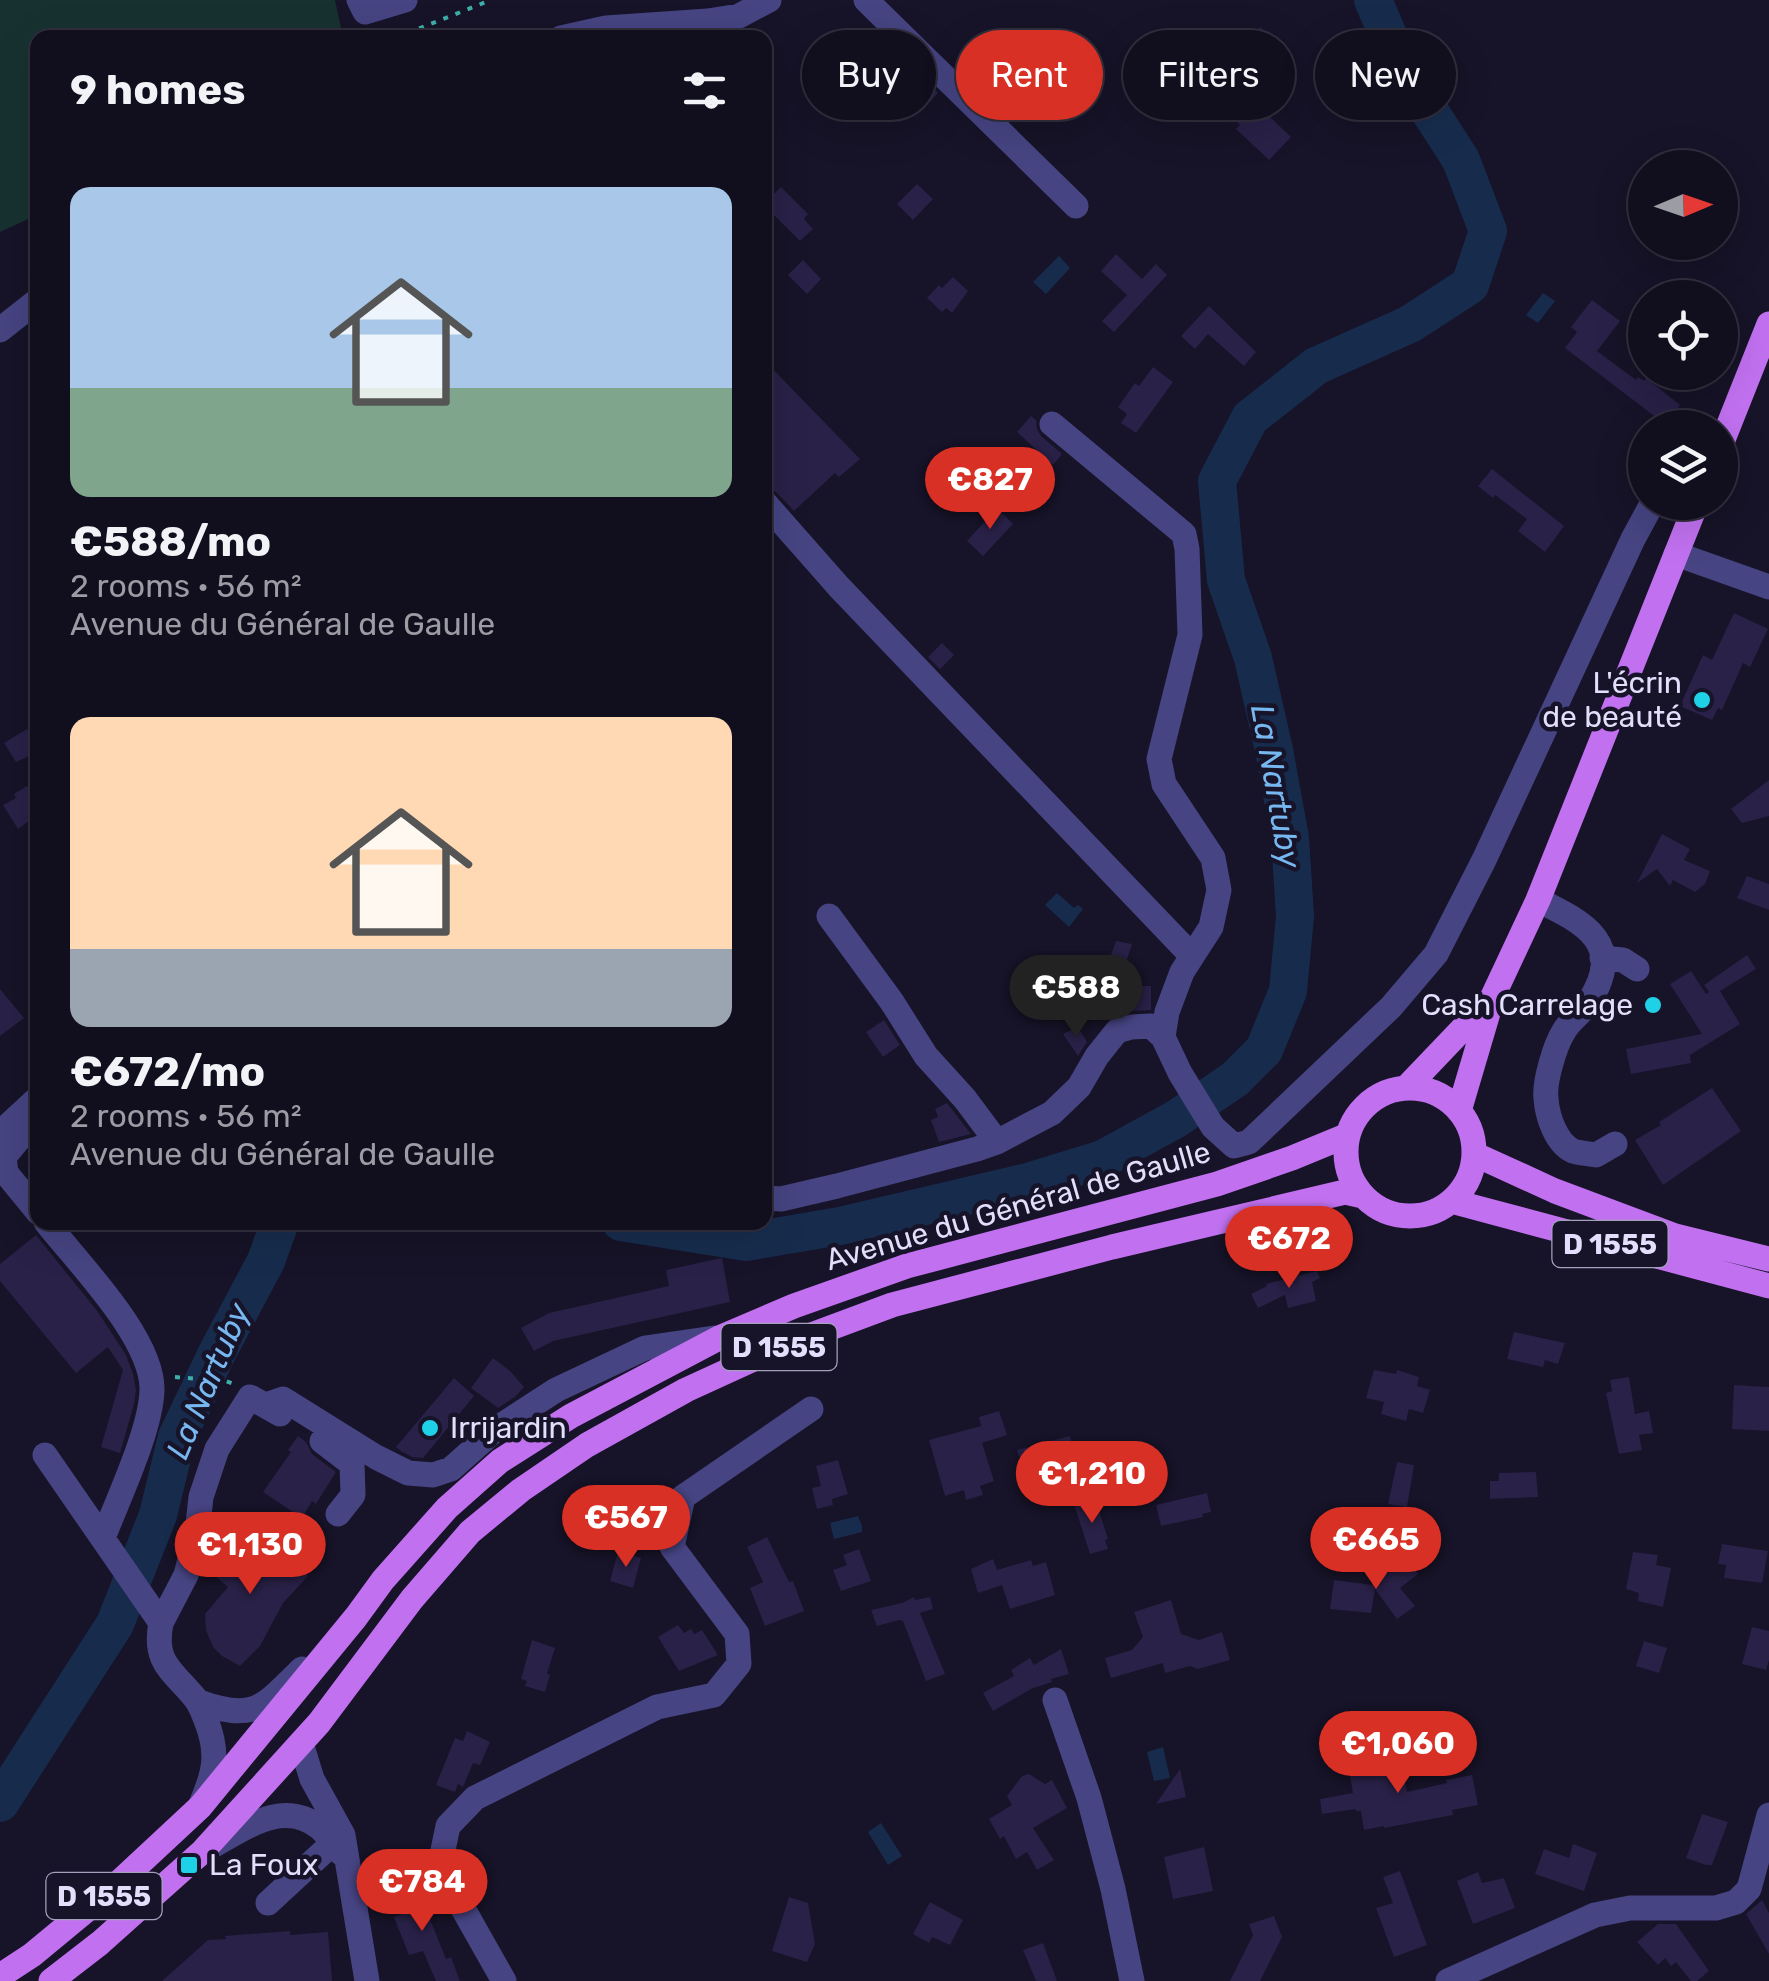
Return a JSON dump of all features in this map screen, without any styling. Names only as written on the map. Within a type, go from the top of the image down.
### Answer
[{"type":"main road","points":[[1734,410],[1769,324]]},
{"type":"main road","points":[[1460,1110],[1493,996],[1538,900],[1690,520]]},
{"type":"main road","points":[[1407,1087],[1493,996]]},
{"type":"main road","points":[[1407,1087],[1426,1090],[1460,1110],[1473,1139],[1474,1154],[1471,1172],[1451,1201],[1416,1216],[1396,1215],[1363,1196],[1351,1178],[1346,1157],[1348,1135],[1356,1116],[1370,1102],[1407,1087]]},
{"type":"main road","name":"Avenue du Général de Gaulle","points":[[0,1976],[32,1955],[113,1888],[200,1807],[383,1580],[447,1508],[500,1461],[571,1416],[719,1338],[794,1306],[907,1266],[1217,1184],[1348,1135]]},
{"type":"main road","name":"D 1555","points":[[1474,1154],[1554,1192],[1675,1236],[1769,1260]]},
{"type":"main road","name":"Avenue du Général de Gaulle","points":[[52,1981],[73,1970],[203,1851],[319,1723],[412,1599],[470,1532],[587,1445],[686,1390],[782,1346],[892,1306],[1250,1213],[1346,1192],[1363,1196]]},
{"type":"main road","name":"D 1555","points":[[1451,1201],[1769,1286]]},
{"type":"street","points":[[359,0],[365,12],[405,0]]},
{"type":"street","points":[[597,30],[739,16],[769,0]]},
{"type":"street","points":[[866,0],[1076,206]]},
{"type":"street","points":[[0,330],[30,306]]},
{"type":"street","points":[[1052,424],[1184,534],[1187,549],[1190,634],[1159,759],[1164,784],[1214,858],[1219,890],[1211,927],[1177,985],[1163,1036]]},
{"type":"street","points":[[772,512],[1192,956]]},
{"type":"street","points":[[772,1198],[837,1186],[997,1142],[1052,1113],[1079,1088],[1117,1031],[1132,1027],[1151,1026],[1163,1036],[1212,1127],[1234,1146],[1249,1142],[1391,1007],[1436,954],[1644,520]]},
{"type":"street","points":[[1676,554],[1769,587]]},
{"type":"street","points":[[1538,900],[1595,934],[1602,958],[1600,984],[1586,1008],[1564,1031],[1552,1063],[1545,1096],[1554,1132],[1570,1150],[1596,1155],[1615,1144]]},
{"type":"street","points":[[828,916],[892,1002],[926,1056],[997,1142]]},
{"type":"street","points":[[1602,958],[1623,960],[1637,968]]},
{"type":"street","points":[[0,1134],[30,1106]]},
{"type":"street","points":[[30,1130],[4,1157],[3,1170],[30,1202]]},
{"type":"street","points":[[52,1230],[116,1310],[143,1350],[151,1370],[152,1394],[146,1426],[109,1546]]},
{"type":"street","points":[[266,1405],[282,1399],[376,1457],[408,1473],[433,1475],[451,1469],[496,1429],[570,1383],[645,1348],[719,1338]]},
{"type":"street","points":[[157,1618],[186,1575],[201,1497],[217,1450],[250,1398],[352,1464],[353,1494],[338,1514]]},
{"type":"street","points":[[504,1981],[461,1904],[443,1850],[448,1826],[474,1798],[657,1707],[714,1694],[739,1664],[737,1634],[672,1547],[683,1497],[811,1409]]},
{"type":"street","points":[[45,1455],[157,1618],[157,1644],[172,1673],[198,1702],[210,1728],[216,1752],[212,1778],[200,1807]]},
{"type":"street","points":[[198,1702],[242,1713],[266,1704],[356,1617]]},
{"type":"street","points":[[1055,1700],[1090,1798],[1114,1889],[1132,1981]]},
{"type":"street","points":[[301,1744],[312,1780],[344,1835],[340,1852],[367,1981]]},
{"type":"street","points":[[203,1851],[264,1818],[293,1814],[322,1830],[340,1852]]},
{"type":"street","points":[[1448,1981],[1596,1915],[1630,1908],[1716,1908],[1736,1902],[1748,1889],[1769,1815]]},
{"type":"street","points":[[268,1902],[340,1852]]},
{"type":"street","points":[[1754,1868],[1769,1900]]},
{"type":"path","points":[[415,30],[491,0]]},
{"type":"path","points":[[462,2],[465,10]]},
{"type":"path","points":[[170,1376],[226,1381]]},
{"type":"green space","points":[[0,0],[335,0],[341,30],[30,30],[30,218],[0,232]]},
{"type":"water","points":[[1059,256],[1070,268],[1046,294],[1033,282]]},
{"type":"water","points":[[1543,293],[1555,301],[1538,323],[1526,315]]},
{"type":"water","points":[[1057,893],[1074,908],[1078,905],[1083,909],[1069,927],[1045,905]]},
{"type":"water","points":[[858,1516],[862,1532],[834,1539],[830,1523]]},
{"type":"water","points":[[1163,1747],[1170,1778],[1154,1781],[1147,1752]]},
{"type":"water","points":[[881,1823],[902,1856],[888,1865],[868,1832]]},
{"type":"building","points":[[1235,120],[1273,120],[1291,137],[1269,160],[1236,129],[1240,125]]},
{"type":"building","points":[[917,184],[933,199],[913,220],[897,204]]},
{"type":"building","points":[[781,187],[808,214],[804,219],[813,229],[800,241],[772,213],[772,196]]},
{"type":"building","points":[[1116,254],[1142,279],[1156,264],[1167,275],[1114,332],[1102,321],[1127,295],[1101,271]]},
{"type":"building","points":[[803,260],[821,279],[807,294],[788,275]]},
{"type":"building","points":[[953,277],[968,291],[952,313],[946,308],[942,312],[927,298]]},
{"type":"building","points":[[1592,300],[1620,321],[1597,351],[1628,374],[1628,390],[1661,390],[1680,405],[1676,410],[1646,410],[1565,348],[1577,332],[1571,327]]},
{"type":"building","points":[[1209,306],[1256,352],[1244,366],[1208,334],[1195,349],[1181,336]]},
{"type":"building","points":[[1153,367],[1173,382],[1136,433],[1121,423],[1127,414],[1118,407],[1135,383],[1139,386]]},
{"type":"building","points":[[772,368],[860,459],[839,477],[835,473],[794,511],[772,490]]},
{"type":"building","points":[[1031,416],[1041,436],[1062,454],[1053,465],[1017,432]]},
{"type":"building","points":[[1492,469],[1564,526],[1545,552],[1518,531],[1527,519],[1478,486]]},
{"type":"building","points":[[997,508],[1013,524],[983,556],[967,541]]},
{"type":"building","points":[[1734,613],[1768,629],[1750,667],[1743,663],[1722,710],[1718,708],[1712,720],[1680,706],[1703,655],[1712,660]]},
{"type":"building","points":[[942,643],[954,655],[940,669],[928,657]]},
{"type":"building","points":[[27,729],[30,756],[16,762],[4,743]]},
{"type":"building","points":[[1769,780],[1769,816],[1742,823],[1731,809]]},
{"type":"building","points":[[27,786],[30,790],[30,820],[18,829],[3,805],[16,798],[14,794]]},
{"type":"building","points":[[1662,834],[1690,849],[1684,860],[1710,871],[1705,884],[1695,892],[1673,880],[1670,886],[1657,869],[1637,883]]},
{"type":"building","points":[[1747,876],[1769,884],[1769,910],[1737,898]]},
{"type":"building","points":[[1116,941],[1132,944],[1122,975],[1106,969]]},
{"type":"building","points":[[1747,955],[1756,969],[1720,991],[1740,1024],[1690,1055],[1691,1063],[1631,1074],[1626,1049],[1702,1034],[1670,984],[1691,971],[1706,994],[1709,992],[1704,985]]},
{"type":"building","points":[[1134,986],[1151,986],[1151,1010],[1133,1011]]},
{"type":"building","points":[[0,989],[24,1018],[0,1036]]},
{"type":"building","points":[[884,1020],[900,1045],[883,1057],[866,1032]]},
{"type":"building","points":[[1078,1027],[1087,1042],[1078,1056],[1063,1034]]},
{"type":"building","points":[[1712,1088],[1741,1131],[1663,1185],[1635,1140]]},
{"type":"building","points":[[947,1103],[971,1134],[939,1142],[931,1120],[938,1117],[935,1109]]},
{"type":"building","points":[[36,1235],[98,1312],[126,1355],[136,1390],[120,1453],[101,1447],[123,1370],[108,1347],[76,1373],[0,1281],[0,1264]]},
{"type":"building","points":[[722,1258],[730,1302],[553,1341],[534,1351],[521,1328],[549,1313],[669,1286],[666,1270]]},
{"type":"building","points":[[1317,1271],[1320,1278],[1312,1282],[1316,1301],[1288,1308],[1285,1295],[1258,1308],[1251,1294],[1266,1284]]},
{"type":"building","points":[[1514,1332],[1565,1343],[1558,1364],[1545,1360],[1543,1367],[1507,1359]]},
{"type":"building","points":[[493,1358],[524,1387],[498,1408],[471,1388]]},
{"type":"building","points":[[1374,1370],[1396,1374],[1397,1370],[1419,1377],[1417,1386],[1430,1390],[1423,1413],[1409,1409],[1406,1421],[1381,1414],[1384,1402],[1366,1398]]},
{"type":"building","points":[[1629,1377],[1635,1414],[1649,1411],[1653,1433],[1639,1435],[1642,1450],[1619,1454],[1606,1393],[1612,1391],[1610,1380]]},
{"type":"building","name":"Irrijardin","points":[[454,1378],[474,1396],[423,1458],[401,1451],[396,1447]]},
{"type":"building","points":[[1734,1385],[1769,1387],[1769,1431],[1732,1429]]},
{"type":"building","points":[[999,1411],[1007,1435],[982,1443],[994,1481],[980,1486],[983,1495],[966,1500],[964,1490],[945,1496],[929,1440],[981,1426],[979,1417]]},
{"type":"building","points":[[298,1436],[312,1454],[336,1472],[302,1518],[263,1492]]},
{"type":"building","points":[[1070,1436],[1077,1463],[1041,1472],[1038,1461],[1022,1465],[1017,1450]]},
{"type":"building","points":[[838,1460],[848,1494],[832,1499],[833,1505],[817,1509],[812,1488],[821,1486],[816,1466]]},
{"type":"building","points":[[1397,1462],[1414,1465],[1407,1507],[1388,1504]]},
{"type":"building","points":[[1536,1472],[1538,1497],[1490,1499],[1490,1481],[1499,1481],[1499,1473]]},
{"type":"building","points":[[1207,1493],[1211,1512],[1161,1526],[1156,1505]]},
{"type":"building","points":[[1095,1498],[1108,1549],[1090,1554],[1074,1504]]},
{"type":"building","points":[[256,1529],[308,1576],[283,1603],[260,1646],[240,1666],[213,1647],[205,1614],[228,1587],[214,1575]]},
{"type":"building","points":[[767,1537],[789,1582],[793,1581],[804,1611],[765,1626],[750,1588],[763,1582],[747,1547]]},
{"type":"building","points":[[1722,1544],[1768,1551],[1762,1583],[1724,1578],[1726,1565],[1718,1564]]},
{"type":"building","points":[[859,1549],[871,1581],[841,1591],[833,1570],[847,1565],[843,1555]]},
{"type":"building","points":[[618,1552],[641,1558],[633,1588],[610,1581]]},
{"type":"building","points":[[1633,1552],[1658,1555],[1656,1565],[1671,1568],[1663,1607],[1638,1601],[1639,1593],[1626,1589]]},
{"type":"building","points":[[1407,1558],[1418,1574],[1400,1588],[1415,1606],[1397,1619],[1375,1589],[1371,1613],[1330,1609],[1334,1580],[1372,1585]]},
{"type":"building","points":[[993,1559],[997,1570],[1031,1560],[1033,1566],[1046,1562],[1055,1595],[1010,1609],[1002,1585],[978,1593],[971,1569]]},
{"type":"building","points":[[914,1597],[930,1597],[933,1609],[920,1613],[945,1674],[926,1681],[903,1621],[877,1626],[871,1610]]},
{"type":"building","points":[[1171,1600],[1181,1634],[1199,1640],[1222,1632],[1230,1660],[1165,1673],[1163,1663],[1111,1678],[1105,1658],[1132,1650],[1143,1637],[1134,1612]]},
{"type":"building","points":[[678,1625],[684,1633],[702,1630],[718,1655],[679,1671],[658,1637]]},
{"type":"building","points":[[1752,1627],[1769,1631],[1766,1670],[1742,1664]]},
{"type":"building","points":[[532,1640],[555,1648],[545,1692],[525,1686],[527,1681],[521,1679]]},
{"type":"building","points":[[1644,1641],[1667,1648],[1659,1673],[1636,1666]]},
{"type":"building","points":[[1061,1649],[1069,1674],[1051,1679],[1052,1682],[993,1711],[983,1693],[1014,1676],[1011,1670],[1030,1658],[1034,1665]]},
{"type":"building","points":[[467,1731],[490,1742],[480,1765],[473,1763],[463,1787],[458,1784],[455,1792],[436,1785],[455,1738],[463,1741]]},
{"type":"building","points":[[1400,1755],[1407,1792],[1472,1775],[1478,1805],[1452,1810],[1453,1815],[1364,1830],[1361,1811],[1356,1809],[1322,1814],[1320,1799],[1353,1793],[1348,1764]]},
{"type":"building","points":[[1180,1769],[1186,1797],[1156,1804]]},
{"type":"building","points":[[1029,1774],[1045,1784],[1052,1780],[1067,1808],[1033,1828],[1054,1860],[1037,1870],[1027,1852],[1016,1859],[989,1819],[1012,1805],[1007,1796],[1022,1776]]},
{"type":"building","points":[[1702,1814],[1728,1822],[1712,1865],[1686,1858]]},
{"type":"building","points":[[1573,1844],[1597,1853],[1584,1891],[1535,1874],[1544,1849],[1569,1858]]},
{"type":"building","points":[[1204,1847],[1213,1891],[1173,1899],[1164,1857]]},
{"type":"building","points":[[1400,1871],[1427,1945],[1394,1957],[1376,1908],[1393,1903],[1383,1877]]},
{"type":"building","points":[[1478,1872],[1482,1883],[1504,1878],[1515,1908],[1473,1924],[1457,1881]]},
{"type":"building","points":[[416,1884],[446,1959],[451,1957],[460,1981],[436,1981],[423,1951],[409,1955],[394,1917],[402,1914],[395,1893]]},
{"type":"building","points":[[789,1897],[808,1903],[815,1944],[807,1962],[772,1951]]},
{"type":"building","points":[[1762,1900],[1769,1913],[1769,1954],[1746,1914]]},
{"type":"building","points":[[930,1902],[963,1920],[950,1945],[932,1937],[929,1943],[913,1934]]},
{"type":"building","points":[[1274,1916],[1282,1937],[1260,1981],[1230,1981],[1253,1935],[1249,1924]]},
{"type":"building","points":[[1658,1924],[1676,1924],[1709,1971],[1691,1981],[1676,1962],[1671,1966],[1665,1958],[1658,1965],[1637,1942]]},
{"type":"building","points":[[290,1931],[290,1935],[328,1932],[332,1981],[162,1981],[208,1940]]},
{"type":"building","points":[[1043,1943],[1057,1981],[1036,1981],[1023,1950]]},
{"type":"waterway","name":"La Nartuby","points":[[671,1230],[746,1242],[840,1226],[1028,1182],[1103,1159],[1176,1119],[1235,1079],[1264,1050],[1288,991],[1295,916],[1290,838],[1253,658],[1226,580],[1217,481],[1250,418],[1316,366],[1410,324],[1470,285],[1488,231],[1461,160],[1402,68],[1373,0]]},
{"type":"waterway","name":"La Nartuby","points":[[0,1803],[115,1624],[158,1515],[177,1437],[266,1261],[277,1230]]},
{"type":"place","name":"L'écrin de beauté","points":[[1702,700]]},
{"type":"place","name":"Cash Carrelage","points":[[1653,1005]]},
{"type":"place","name":"Irrijardin","points":[[430,1428]]},
{"type":"place","name":"La Foux","points":[[189,1865]]}]
